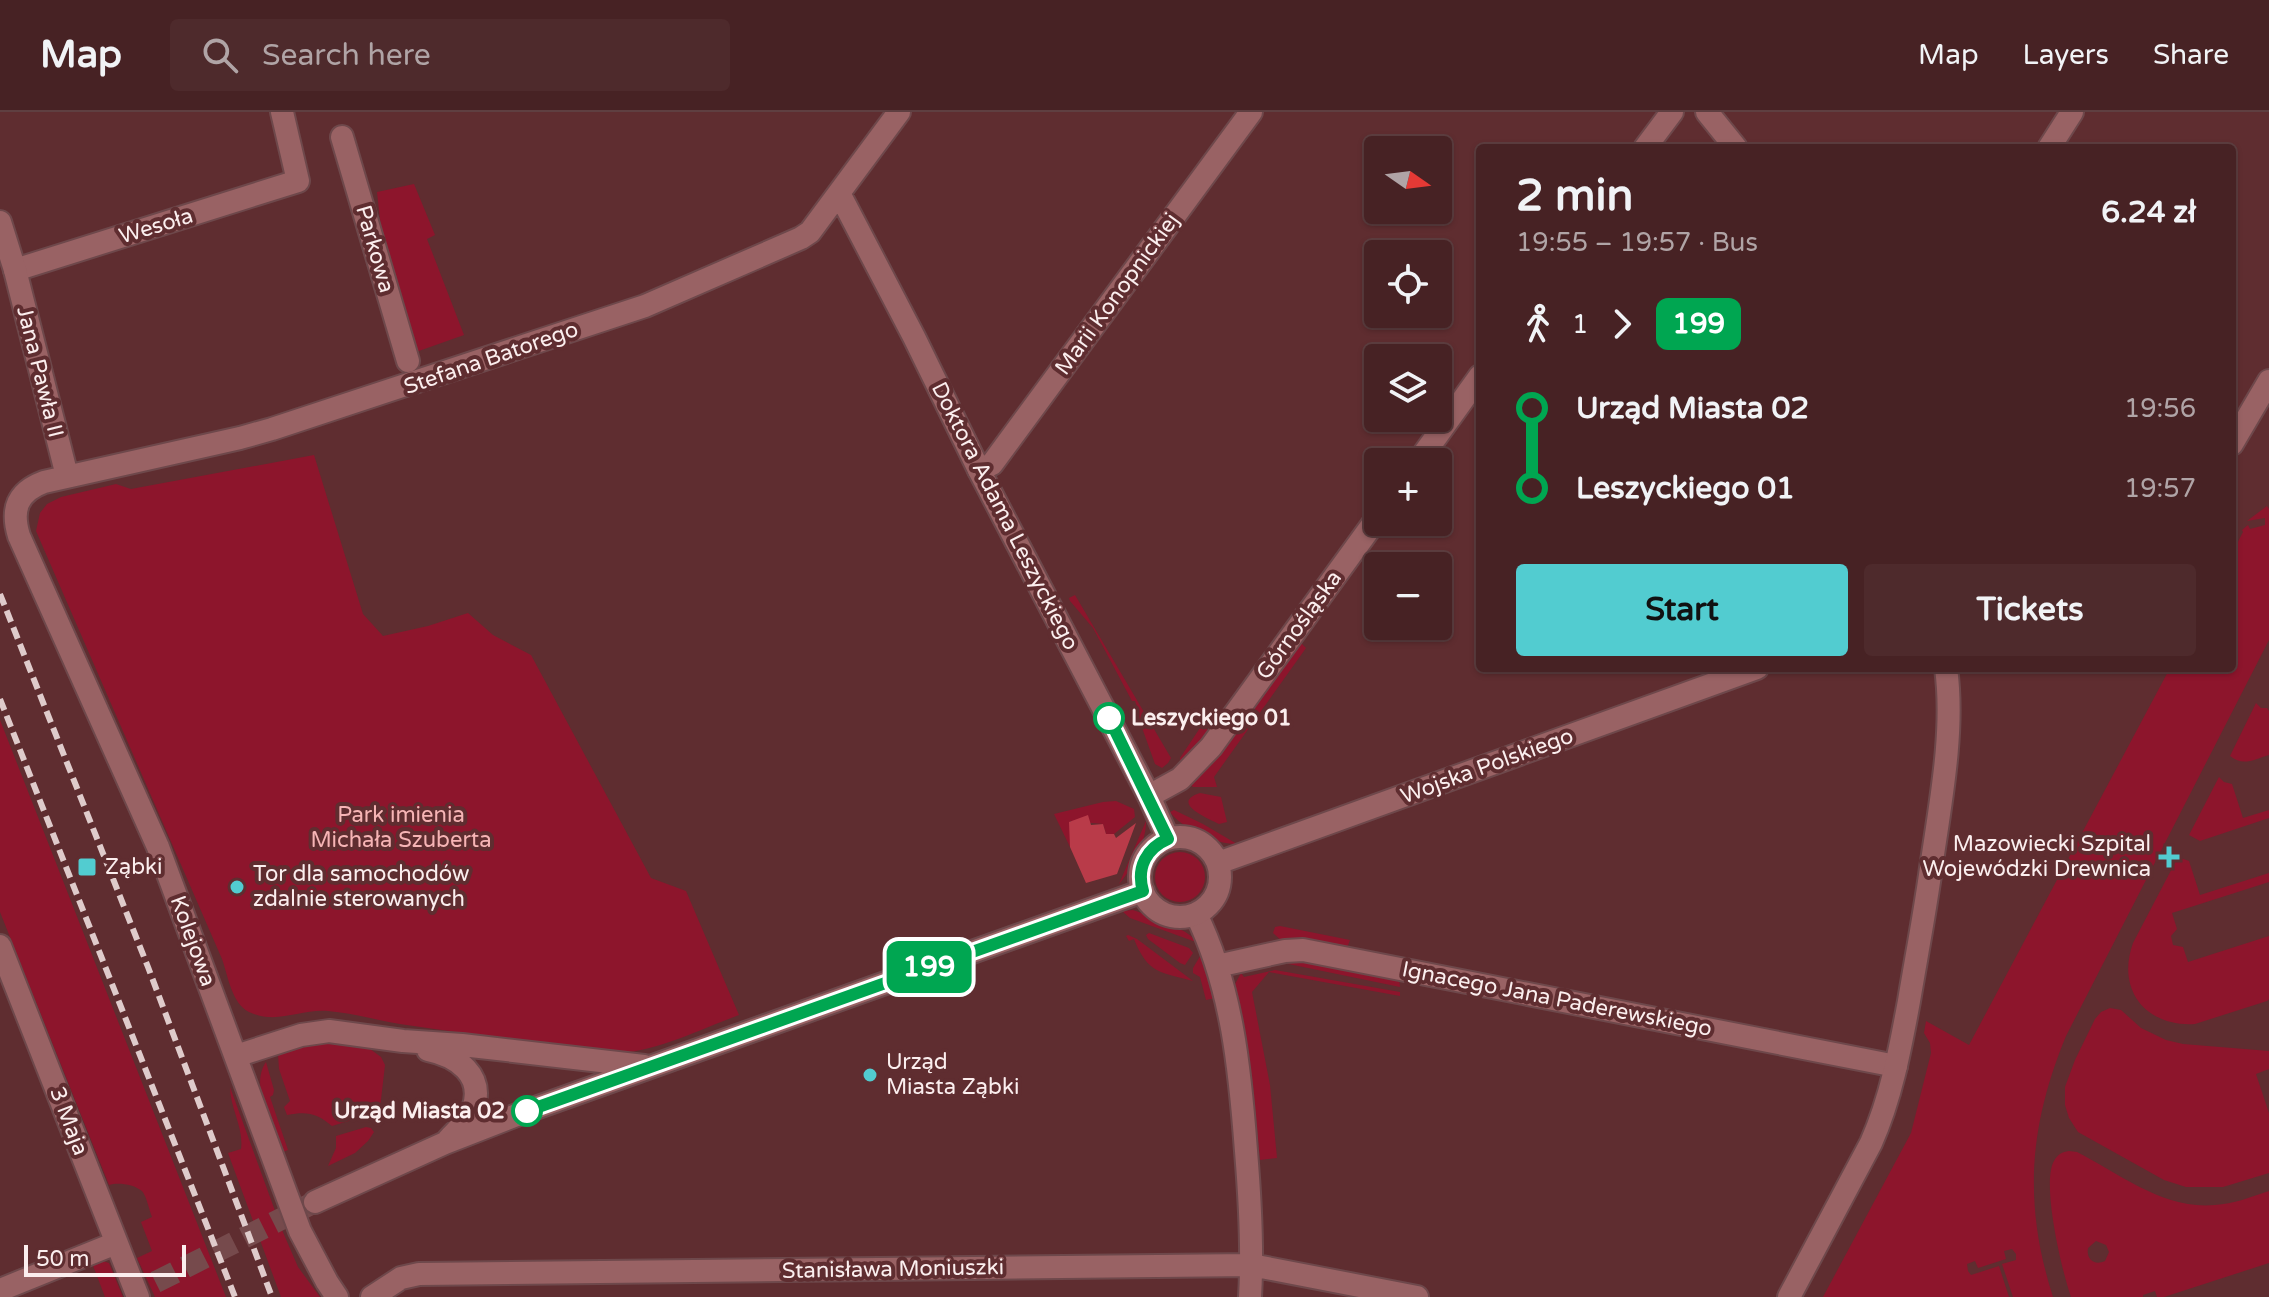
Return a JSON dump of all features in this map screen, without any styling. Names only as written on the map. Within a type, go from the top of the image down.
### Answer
[{"type":"street","name":"Wesoła","points":[[15,270],[298,181],[282,112]]},
{"type":"street","name":"Stefana Batorego","points":[[21,498],[31,487],[67,476],[272,429],[645,306],[801,238],[810,232],[899,112]]},
{"type":"street","name":"Marii Konopnickiej","points":[[979,470],[992,464],[1251,112]]},
{"type":"street","points":[[1648,144],[1672,112]]},
{"type":"street","points":[[1707,112],[1733,144]]},
{"type":"street","points":[[2052,144],[2072,112]]},
{"type":"street","name":"Parkowa","points":[[342,137],[408,361]]},
{"type":"street","name":"Doktora Adama Leszyckiego","points":[[839,193],[1149,796],[1168,839]]},
{"type":"street","name":"Jana Pawła II","points":[[0,222],[67,476]]},
{"type":"street","points":[[2236,437],[2269,381]]},
{"type":"street","points":[[1428,448],[1476,382]]},
{"type":"street","name":"Kolejowa","points":[[21,498],[16,515],[19,536],[158,847],[300,1231],[337,1297]]},
{"type":"street","name":"Górnośląska","points":[[1149,796],[1180,779],[1211,747],[1364,536]]},
{"type":"street","name":"Wojska Polskiego","points":[[1218,863],[1746,672]]},
{"type":"street","points":[[1789,1297],[1871,1143],[1882,1117],[1896,1066],[1923,922],[1941,801],[1947,732],[1946,672]]},
{"type":"street","points":[[1188,838],[1201,843],[1218,863],[1219,887],[1214,898],[1196,914],[1179,917],[1162,912],[1148,901],[1143,891],[1140,875],[1146,856],[1168,839],[1188,838]]},
{"type":"street","points":[[315,1202],[445,1143],[538,1107],[1143,891]]},
{"type":"street","points":[[1196,914],[1210,942],[1217,966],[1242,1088],[1249,1185],[1250,1297]]},
{"type":"street","name":"3 Maja","points":[[0,946],[138,1297]]},
{"type":"street","name":"Ignacego Jana Paderewskiego","points":[[1217,966],[1303,950],[1896,1066]]},
{"type":"street","points":[[236,1056],[313,1032],[329,1031],[656,1067]]},
{"type":"street","points":[[403,1041],[452,1057],[467,1070],[473,1081],[476,1098],[472,1111],[445,1143]]},
{"type":"street","points":[[0,1290],[116,1243]]},
{"type":"street","name":"Stanisława Moniuszki","points":[[372,1297],[401,1278],[419,1274],[1251,1265],[1417,1297]]},
{"type":"green space","points":[[414,184],[435,235],[427,239],[464,335],[416,352],[383,246],[377,192]]},
{"type":"green space","name":"Park imienia Michała Szuberta","points":[[314,455],[363,614],[383,636],[468,613],[493,635],[531,655],[651,878],[686,891],[739,1015],[665,1043],[620,1053],[427,1028],[328,1011],[279,1017],[259,1016],[238,1003],[222,959],[36,531],[40,513],[47,504],[61,497],[116,484],[131,489]]},
{"type":"green space","points":[[2267,506],[2269,509],[2269,640],[2066,1036],[2044,1102],[2034,1165],[2034,1197],[2043,1262],[2053,1297],[2013,1297],[2002,1264],[2016,1260],[2012,1249],[2004,1251],[2006,1259],[1978,1268],[1975,1261],[1967,1264],[1971,1275],[1999,1266],[2009,1297],[1823,1297],[1911,1133],[1931,1053],[1924,1033],[1926,1021],[1969,1045],[2168,672],[2236,672],[2236,545],[2242,530],[2248,525],[2250,529],[2265,525],[2265,518],[2247,521]]},
{"type":"green space","points":[[1075,595],[1171,758],[1162,768],[1155,764],[1135,701],[1132,701],[1093,628],[1070,601],[1069,598]]},
{"type":"green space","points":[[1300,642],[1306,648],[1214,777],[1217,787],[1193,787],[1188,782]]},
{"type":"green space","points":[[2256,703],[2269,711],[2269,755],[2240,761],[2230,756]]},
{"type":"green space","points":[[0,720],[226,1297],[155,1297],[137,1258],[152,1251],[141,1222],[152,1217],[145,1197],[142,1191],[130,1185],[109,1185],[0,912]]},
{"type":"green space","points":[[1202,725],[1208,734],[1180,768],[1180,758]]},
{"type":"green space","points":[[2219,777],[2232,784],[2243,818],[2269,810],[2269,818],[2200,841],[2189,835]]},
{"type":"green space","points":[[1200,793],[1221,797],[1227,822],[1219,824],[1190,806],[1188,801]]},
{"type":"green space","points":[[1116,801],[1134,809],[1135,817],[1114,834],[1106,834],[1103,824],[1070,821],[1070,847],[1054,814]]},
{"type":"green space","points":[[1174,810],[1237,844],[1210,839],[1191,829],[1175,818],[1170,812]]},
{"type":"green space","points":[[1146,821],[1137,855],[1119,884]]},
{"type":"green space","points":[[1180,852],[1198,859],[1205,877],[1198,895],[1180,902],[1162,895],[1155,877],[1162,859]]},
{"type":"green space","points":[[2178,857],[2189,861],[2200,895],[2269,873],[2269,882],[2172,913],[2177,929],[2171,936],[2173,945],[2183,947],[2188,962],[2269,936],[2267,1001],[2195,1024],[2162,1019],[2139,1002],[2129,976],[2133,943]]},
{"type":"green space","points":[[1133,910],[1183,931],[1196,941],[1130,918],[1122,911]]},
{"type":"green space","points":[[1275,927],[1350,940],[1347,948],[1302,939],[1282,941],[1273,933]]},
{"type":"green space","points":[[1149,933],[1189,948],[1193,953],[1185,965],[1180,963],[1148,939],[1146,935]]},
{"type":"green space","points":[[1128,935],[1137,939],[1193,981],[1156,970],[1144,959],[1134,939],[1129,941]]},
{"type":"green space","points":[[1202,953],[1215,998],[1206,1000],[1200,977],[1193,973]]},
{"type":"green space","points":[[1294,960],[1399,978],[1400,987],[1279,962]]},
{"type":"green space","points":[[1275,970],[1400,992],[1400,996],[1269,972],[1252,992],[1270,1085],[1277,1158],[1260,1160],[1253,1086],[1234,986],[1241,973],[1244,977]]},
{"type":"green space","points":[[2110,1008],[2121,1010],[2141,1028],[2166,1040],[2269,1051],[2269,1069],[2256,1074],[2269,1113],[2269,1173],[2223,1187],[2186,1187],[2164,1180],[2078,1132],[2065,1105],[2065,1087],[2095,1019]]},
{"type":"green space","points":[[322,1043],[370,1049],[381,1057],[385,1065],[380,1108],[332,1126],[311,1114],[287,1115],[284,1107],[290,1101],[279,1069],[278,1054]]},
{"type":"green space","points":[[266,1062],[274,1090],[270,1097],[288,1150],[283,1152],[261,1095],[261,1072]]},
{"type":"green space","points":[[230,1087],[282,1230],[298,1267],[320,1297],[281,1297],[228,1153],[241,1149]]},
{"type":"green space","points":[[366,1127],[374,1132],[368,1141],[355,1153],[328,1166],[336,1148],[336,1136]]},
{"type":"green space","points":[[2067,1151],[2077,1152],[2143,1189],[2178,1202],[2222,1204],[2269,1191],[2269,1263],[2164,1297],[2157,1297],[2155,1291],[2143,1297],[2071,1297],[2058,1248],[2050,1188],[2054,1161]],"holes":[[[2096,1241],[2106,1245],[2109,1252],[2105,1261],[2097,1263],[2088,1255],[2088,1248]]]},
{"type":"green space","points":[[99,1260],[109,1263],[123,1297],[105,1297],[92,1263]]},
{"type":"shaded area","points":[[1088,815],[1091,825],[1103,824],[1106,834],[1114,834],[1116,838],[1136,823],[1117,874],[1086,883],[1070,847],[1069,822]]},
{"type":"tunnel","points":[[126,1297],[315,1202]]},
{"type":"railway","points":[[0,594],[148,967],[272,1297]]},
{"type":"railway","points":[[0,699],[235,1297]]},
{"type":"bus line","name":"199","points":[[527,1111],[1143,891],[1140,875],[1146,856],[1168,839],[1109,718]]},
{"type":"place","name":"Leszyckiego 01","points":[[1109,718]]},
{"type":"place","name":"Mazowiecki Szpital Wojewódzki Drewnica","points":[[2169,857]]},
{"type":"place","name":"Ząbki","points":[[87,867]]},
{"type":"place","name":"Tor dla samochodów zdalnie sterowanych","points":[[237,887]]},
{"type":"place","name":"Urząd Miasta Ząbki","points":[[870,1075]]},
{"type":"place","name":"Urząd Miasta 02","points":[[527,1111]]}]
